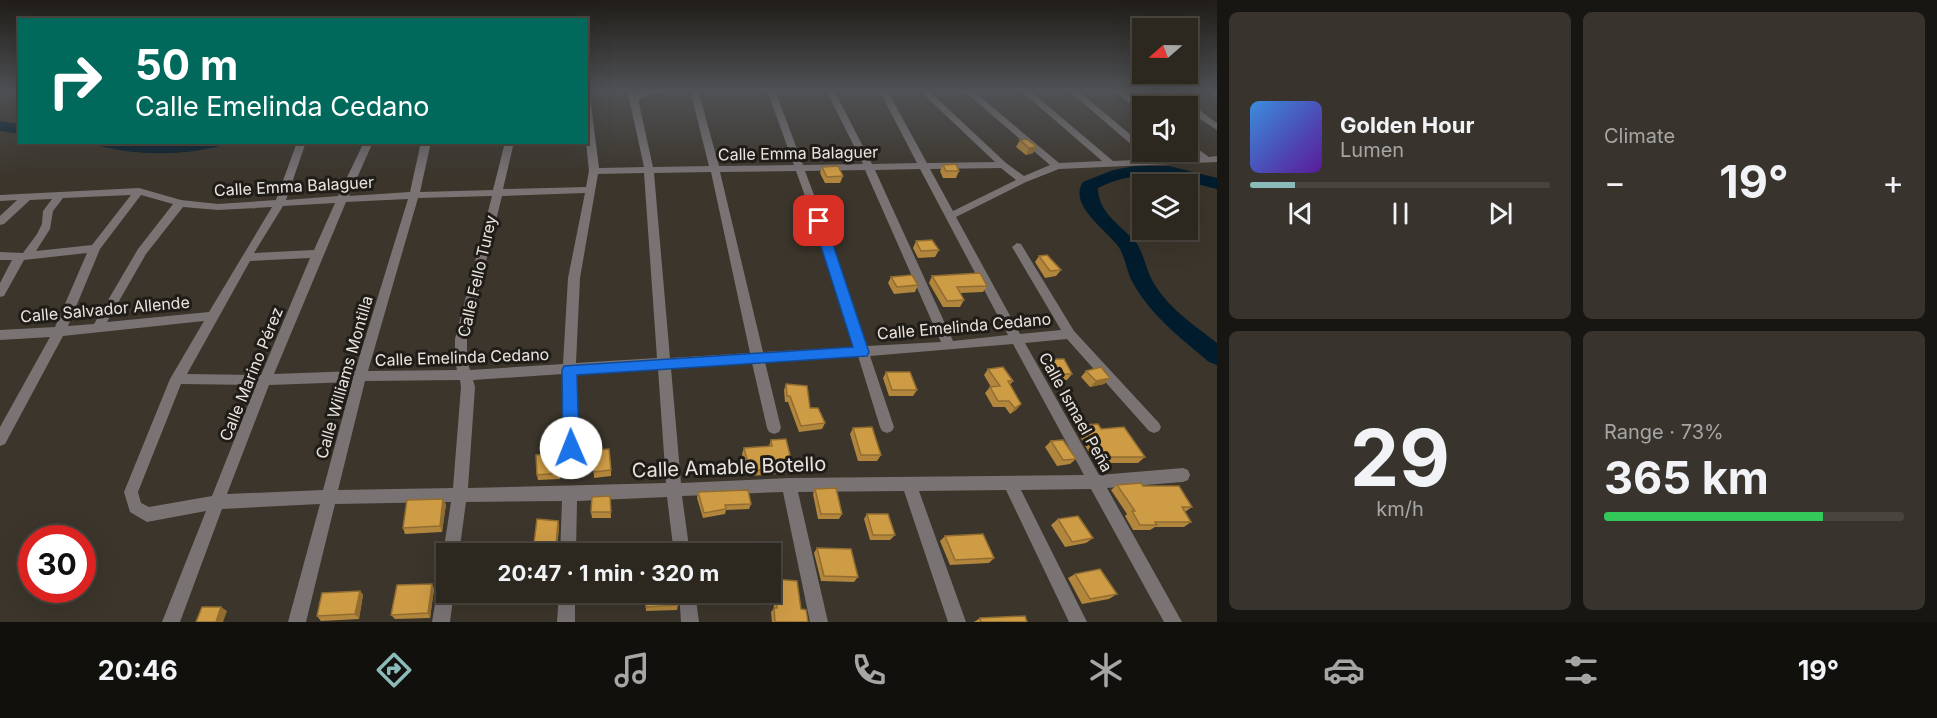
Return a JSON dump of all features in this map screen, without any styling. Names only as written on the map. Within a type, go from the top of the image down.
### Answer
[{"type":"street","points":[[571,448],[569,370],[574,278],[594,171],[588,119]]},
{"type":"street","points":[[636,119],[649,170],[681,543]]},
{"type":"street","points":[[702,119],[717,169],[774,428]]},
{"type":"street","points":[[781,119],[826,240],[887,426]]},
{"type":"street","points":[[845,119],[869,167],[949,346]]},
{"type":"street","name":"Calle Ismael Peña","points":[[899,119],[1016,339],[1173,622]]},
{"type":"street","points":[[954,119],[1003,165],[1023,180]]},
{"type":"street","points":[[1001,119],[1056,166]]},
{"type":"street","points":[[1058,119],[1110,163]]},
{"type":"street","points":[[1106,119],[1132,141]]},
{"type":"street","points":[[177,379],[255,242],[280,203],[301,144]]},
{"type":"street","name":"Calle Marino Pérez","points":[[171,622],[216,502],[266,380],[341,199],[368,144]]},
{"type":"street","name":"Calle Williams Montilla","points":[[297,622],[360,376],[414,195],[426,144]]},
{"type":"street","name":"Calle Fello Turey","points":[[453,543],[460,495],[468,387],[461,361],[461,339],[510,144]]},
{"type":"street","points":[[1198,153],[1206,159]]},
{"type":"street","points":[[1198,159],[1217,159]]},
{"type":"street","points":[[952,216],[1056,166],[1134,162]]},
{"type":"street","name":"Calle Emma Balaguer","points":[[594,171],[1003,165]]},
{"type":"street","name":"Calle Emma Balaguer","points":[[0,198],[139,191],[180,202],[218,207],[414,195],[591,190]]},
{"type":"street","points":[[0,440],[59,332],[95,248],[139,191]]},
{"type":"street","points":[[0,293],[24,256],[45,232],[49,221],[48,211],[61,194]]},
{"type":"street","points":[[0,222],[28,196]]},
{"type":"street","points":[[98,327],[142,252],[180,202]]},
{"type":"street","points":[[1017,247],[1070,334],[1154,427]]},
{"type":"street","points":[[0,256],[24,256],[95,248]]},
{"type":"street","points":[[247,257],[319,254]]},
{"type":"street","name":"Calle Salvador Allende","points":[[0,335],[59,332],[212,316]]},
{"type":"street","name":"Calle Emelinda Cedano","points":[[177,379],[266,380],[569,370],[949,346],[1070,334]]},
{"type":"street","name":"Calle Amable Botello","points":[[177,379],[131,492],[135,507],[147,515],[216,502],[328,497],[570,494],[789,485],[1096,482],[1183,475]]},
{"type":"street","points":[[1010,482],[1078,622]]},
{"type":"street","points":[[789,485],[819,622]]},
{"type":"street","points":[[910,485],[957,622]]},
{"type":"street","points":[[568,543],[570,494]]},
{"type":"street","points":[[441,622],[444,603]]},
{"type":"street","points":[[566,622],[567,603]]},
{"type":"street","points":[[688,603],[690,622]]},
{"type":"building","points":[[1027,139],[1037,147],[1029,148],[1020,140]]},
{"type":"building","points":[[956,164],[959,171],[946,171],[943,165]]},
{"type":"building","points":[[838,166],[843,176],[827,177],[822,167]]},
{"type":"building","points":[[932,240],[939,250],[921,251],[916,241]]},
{"type":"building","points":[[1047,255],[1061,270],[1050,271],[1039,256]]},
{"type":"building","points":[[980,273],[987,286],[957,287],[964,300],[947,301],[932,276]]},
{"type":"building","points":[[912,275],[918,285],[897,287],[891,277]]},
{"type":"building","points":[[1046,359],[1064,359],[1072,374],[1054,374]]},
{"type":"building","points":[[1003,367],[1013,381],[1008,381],[1021,404],[1015,408],[1009,401],[998,401],[990,387],[1000,386],[988,369]]},
{"type":"building","points":[[1101,367],[1110,378],[1096,381],[1086,371]]},
{"type":"building","points":[[886,372],[910,372],[917,390],[892,390]]},
{"type":"building","points":[[786,384],[807,386],[810,408],[818,408],[825,423],[801,426],[790,396],[787,396]]},
{"type":"building","points":[[1098,424],[1101,429],[1124,427],[1145,457],[1101,457],[1083,425]]},
{"type":"building","points":[[872,427],[881,455],[861,455],[853,428]]},
{"type":"building","points":[[786,439],[793,467],[750,471],[744,448],[772,446],[771,440]]},
{"type":"building","points":[[1063,440],[1076,459],[1063,460],[1051,441]]},
{"type":"building","points":[[609,449],[611,470],[594,472],[592,450]]},
{"type":"building","points":[[558,453],[559,473],[537,475],[536,455]]},
{"type":"building","points":[[1141,483],[1143,486],[1179,486],[1192,507],[1182,507],[1191,522],[1155,522],[1157,525],[1140,525],[1132,511],[1135,511],[1117,485]]},
{"type":"building","points":[[836,488],[842,514],[821,514],[815,489]]},
{"type":"building","points":[[748,490],[751,504],[725,505],[726,509],[704,513],[698,492]]},
{"type":"building","points":[[610,496],[611,512],[591,512],[592,497]]},
{"type":"building","points":[[443,499],[440,526],[403,528],[407,500]]},
{"type":"building","points":[[867,514],[888,514],[895,535],[873,535]]},
{"type":"building","points":[[1078,516],[1093,538],[1072,542],[1058,519]]},
{"type":"building","points":[[537,519],[558,521],[556,543],[534,543]]},
{"type":"building","points":[[983,534],[994,558],[955,560],[945,536]]},
{"type":"building","points":[[817,548],[851,549],[858,577],[824,576]]},
{"type":"building","points":[[1100,569],[1117,594],[1090,599],[1075,574]]},
{"type":"building","points":[[781,580],[797,581],[801,609],[806,610],[808,622],[775,622],[774,608],[777,608],[776,603],[781,603]]},
{"type":"building","points":[[432,584],[428,613],[391,615],[397,585]]},
{"type":"building","points":[[360,591],[355,614],[317,616],[322,593]]},
{"type":"building","points":[[646,603],[678,603],[678,605],[646,607]]},
{"type":"building","points":[[202,607],[221,607],[216,622],[196,622]]},
{"type":"building","points":[[1025,616],[1027,622],[981,622],[980,618]]},
{"type":"waterway","points":[[0,126],[18,129]]},
{"type":"waterway","points":[[116,144],[160,148],[209,144]]},
{"type":"waterway","points":[[1217,184],[1186,174],[1152,170],[1119,174],[1089,186],[1089,201],[1111,230],[1128,245],[1142,281],[1162,310],[1217,356]]},
{"type":"route","points":[[571,448],[569,370],[861,352],[819,221]]}]
